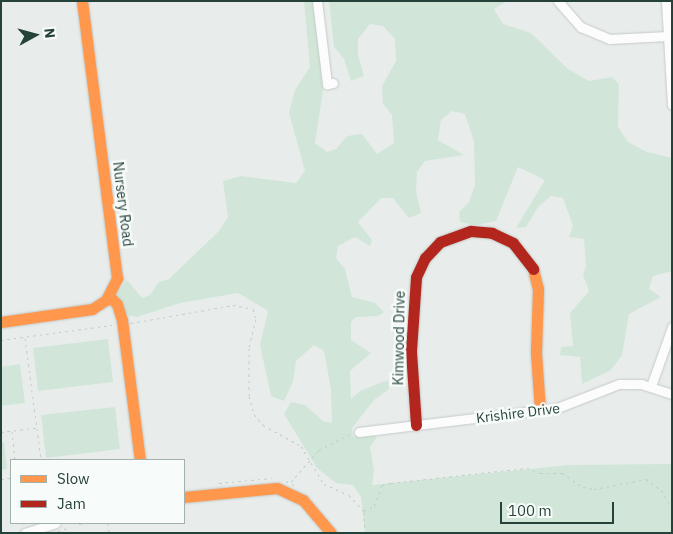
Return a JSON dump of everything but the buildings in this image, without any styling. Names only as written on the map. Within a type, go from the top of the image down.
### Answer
[{"type":"street","name":"Nursery Road","points":[[82,1],[117,268],[114,287],[109,296]]},
{"type":"street","points":[[316,1],[326,84],[333,83]]},
{"type":"street","points":[[558,1],[581,27],[609,39],[668,36]]},
{"type":"street","points":[[666,1],[672,105]]},
{"type":"street","name":"Kimwood Drive","points":[[416,425],[411,351],[416,277],[432,250],[450,237],[471,232],[503,237],[522,252],[533,269],[538,289],[536,353],[540,410]]},
{"type":"street","points":[[1,322],[84,311],[99,306],[109,296],[117,304],[123,324],[140,459]]},
{"type":"street","points":[[651,386],[672,327]]},
{"type":"street","name":"Krishire Drive","points":[[359,432],[568,406],[619,384],[651,386],[672,394]]},
{"type":"street","points":[[185,497],[277,488],[303,500],[331,533]]},
{"type":"street","points":[[24,526],[45,524]]},
{"type":"path","points":[[1,340],[123,324],[233,305],[253,309],[256,314],[250,348],[251,407],[263,425],[300,446],[310,458],[324,484],[349,495],[364,511],[365,533]]},
{"type":"path","points":[[25,337],[41,459]]},
{"type":"path","points":[[1,432],[36,428]]},
{"type":"path","points":[[12,430],[15,459]]},
{"type":"path","points":[[291,483],[310,458],[331,442],[359,432]]},
{"type":"path","points":[[364,511],[374,506],[382,485],[527,468],[540,472],[562,473],[582,487],[594,489],[646,479],[661,490],[672,510]]},
{"type":"path","points":[[52,533],[70,527]]},
{"type":"path","points":[[63,529],[64,533]]},
{"type":"green space","points":[[304,1],[314,1],[323,66],[323,91],[315,143],[327,152],[336,149],[347,136],[362,134],[377,154],[394,143],[392,115],[383,104],[382,86],[396,61],[395,39],[383,26],[370,24],[358,39],[358,55],[364,76],[351,81],[344,59],[334,47],[329,1],[507,1],[494,9],[503,24],[531,33],[568,69],[589,81],[612,77],[619,84],[618,127],[628,142],[647,152],[672,158],[672,271],[653,276],[649,289],[661,297],[629,314],[622,355],[611,370],[582,384],[580,357],[560,355],[561,347],[573,346],[570,313],[589,291],[583,275],[586,266],[584,239],[569,237],[573,226],[563,198],[551,196],[538,207],[526,227],[516,228],[545,180],[518,167],[496,221],[476,225],[460,222],[459,212],[469,202],[475,185],[474,142],[465,114],[452,111],[441,120],[438,140],[464,155],[425,161],[417,172],[416,191],[421,213],[409,218],[393,198],[381,198],[358,222],[372,240],[370,246],[355,237],[338,246],[336,258],[345,269],[352,297],[375,303],[384,312],[378,316],[356,317],[351,322],[351,340],[371,353],[350,371],[351,399],[360,391],[388,380],[389,389],[374,400],[352,428],[353,437],[368,432],[377,437],[370,447],[374,470],[372,485],[569,465],[672,464],[672,533],[365,533],[361,497],[353,485],[336,483],[317,468],[284,414],[291,402],[305,405],[323,421],[332,423],[331,389],[324,351],[314,345],[296,361],[293,382],[284,401],[271,396],[260,345],[268,311],[238,293],[180,303],[137,317],[116,313],[111,301],[127,280],[142,298],[150,295],[159,282],[169,279],[219,231],[228,217],[223,181],[241,176],[296,183],[305,171],[289,113],[295,90],[310,67]]},
{"type":"green space","points":[[108,339],[113,382],[38,391],[33,348]]},
{"type":"green space","points":[[20,364],[25,403],[1,406],[1,367]]},
{"type":"green space","points":[[115,407],[120,449],[46,458],[41,415]]},
{"type":"green space","points":[[1,442],[4,442],[7,469],[1,470]]},
{"type":"traffic: slow","points":[[1,322],[92,309],[106,300],[117,278],[82,1]]},
{"type":"traffic: slow","points":[[533,269],[538,289],[536,353],[540,410]]},
{"type":"traffic: slow","points":[[109,296],[117,304],[122,320],[140,459]]},
{"type":"traffic: slow","points":[[185,497],[277,488],[303,500],[331,533]]},
{"type":"traffic: jam","points":[[416,425],[411,351],[416,277],[425,258],[440,242],[471,231],[492,233],[513,243],[533,269]]}]
